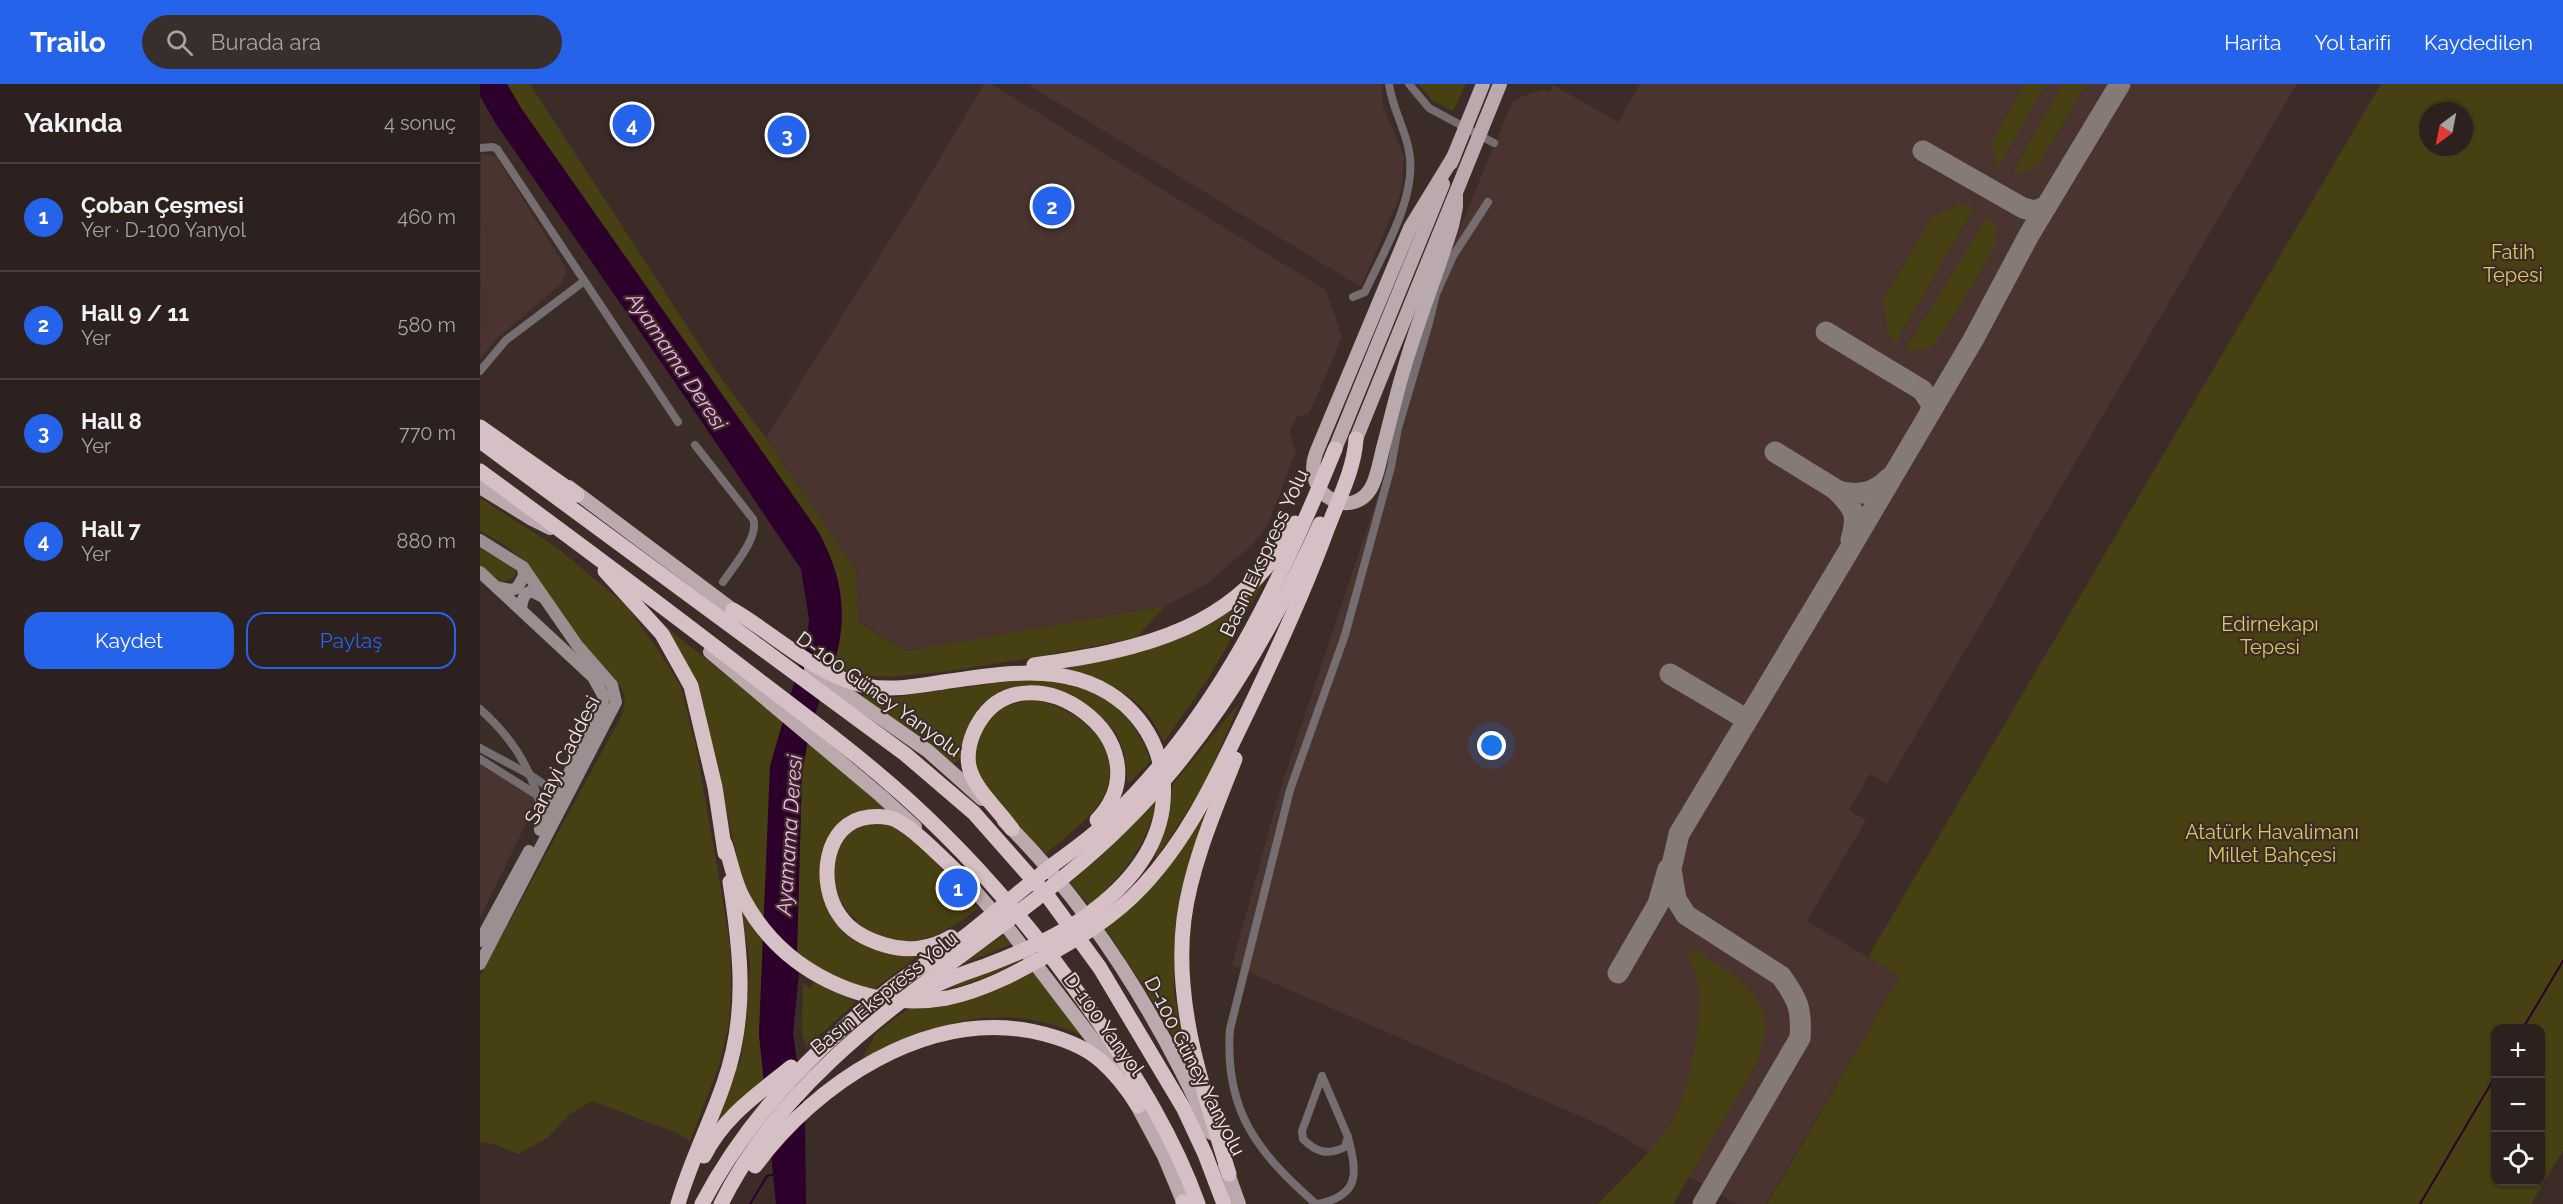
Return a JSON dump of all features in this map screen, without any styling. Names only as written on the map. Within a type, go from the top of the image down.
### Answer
[{"type":"highway","points":[[480,427],[577,495]]},
{"type":"highway","points":[[725,844],[741,895],[748,908],[768,932],[790,956],[830,983],[861,994],[888,999],[946,998],[982,987],[1028,966],[1088,933],[1117,912],[1143,886],[1181,838],[1213,783],[1255,697],[1322,545],[1352,464],[1356,439]]},
{"type":"highway","name":"Basın Ekspress Yolu","points":[[721,1204],[763,1137],[810,1082],[922,984],[1081,863],[1130,818],[1193,746],[1215,717],[1272,625],[1319,526],[1356,439]]},
{"type":"highway","points":[[480,441],[906,754],[946,787],[1002,842],[1062,915],[1100,968],[1184,1109],[1205,1154],[1224,1204]]},
{"type":"highway","points":[[963,679],[1125,650],[1174,634],[1208,617],[1239,594],[1267,566],[1293,528],[1335,448]]},
{"type":"highway","name":"Basın Ekspress Yolu","points":[[702,1204],[722,1168],[759,1115],[803,1062],[885,993],[972,932],[1107,822],[1125,805],[1174,748],[1212,697],[1270,597],[1304,526],[1335,448]]},
{"type":"highway","points":[[480,471],[876,771],[935,825],[981,872],[1026,924],[1071,982],[1149,1097],[1173,1143],[1187,1203]]},
{"type":"highway","points":[[591,553],[662,634],[691,686],[705,739],[725,844],[741,959],[739,1017],[725,1081],[679,1204]]},
{"type":"highway","points":[[733,610],[828,672],[848,681],[887,688],[1040,672],[1080,678],[1119,700],[1135,714],[1151,737],[1161,764],[1164,788],[1163,812],[1155,838],[1142,862],[1113,895],[1092,912],[1039,942],[932,987],[878,1021]]},
{"type":"highway","points":[[1012,829],[977,785],[970,771],[968,760],[971,739],[982,716],[990,707],[1003,699],[1033,694],[1059,698],[1085,712],[1101,727],[1114,750],[1118,775],[1114,795],[1107,808],[1060,859]]},
{"type":"highway","points":[[1228,1173],[1195,1058],[1185,1012],[1184,920],[1192,879],[1246,731],[1255,697]]},
{"type":"highway","points":[[968,882],[905,825],[888,817],[865,817],[844,828],[832,845],[827,863],[829,888],[840,916],[855,930],[878,943],[907,949],[929,947],[941,943],[988,917]]},
{"type":"highway","points":[[731,1204],[763,1155],[803,1111],[833,1087],[881,1058],[948,1032],[984,1026],[1041,1033],[1089,1052],[1114,1074],[1138,1107]]},
{"type":"highway","points":[[679,1204],[712,1141],[730,1118],[750,1098],[803,1062]]},
{"type":"main road","name":"Basın Ekspress Yolu","points":[[1335,448],[1484,84]]},
{"type":"main road","name":"Basın Ekspress Yolu","points":[[1356,439],[1500,84]]},
{"type":"main road","points":[[1454,156],[1410,228],[1316,453],[1312,470],[1319,491],[1334,501],[1345,503],[1356,501],[1373,485],[1404,369],[1452,226],[1456,193]]},
{"type":"main road","name":"D-100 Güney Yanyolu","points":[[480,418],[559,478],[577,495],[733,610],[788,654],[928,751],[1012,829],[1085,914],[1117,958],[1205,1120],[1239,1204]]},
{"type":"main road","points":[[480,487],[532,519],[562,531]]},
{"type":"main road","name":"Sanayi Caddesi","points":[[480,540],[523,567],[577,645],[612,685],[616,702],[480,964]]},
{"type":"main road","points":[[496,587],[511,590],[517,588],[524,576],[523,567]]},
{"type":"main road","name":"Sanayi Caddesi","points":[[480,572],[593,677],[604,697],[599,714],[546,819],[480,941]]},
{"type":"main road","points":[[521,609],[522,599],[527,592],[531,591],[544,598]]},
{"type":"main road","name":"D-100 Yanyol","points":[[661,606],[692,636],[880,795],[968,882],[1011,932],[1104,1051],[1138,1107],[1187,1203]]},
{"type":"street","points":[[1353,297],[1365,292],[1403,206],[1411,171],[1409,151],[1389,84]]},
{"type":"street","points":[[1409,84],[1429,108],[1445,119],[1494,143]]},
{"type":"street","points":[[480,148],[497,149],[583,282],[678,422]]},
{"type":"street","points":[[1348,1137],[1345,1147],[1334,1153],[1322,1153],[1311,1148],[1302,1139],[1302,1131],[1322,1076],[1348,1137],[1355,1167],[1347,1190],[1338,1198],[1317,1204],[1269,1160],[1245,1119],[1232,1084],[1229,1065],[1230,1029],[1290,790],[1345,635],[1391,467],[1398,428],[1430,323],[1436,294],[1453,256],[1488,202]]},
{"type":"street","points":[[480,371],[506,340],[583,282]]},
{"type":"street","points":[[695,446],[753,519],[755,525],[754,536],[723,582]]},
{"type":"street","points":[[480,709],[518,750],[532,776],[546,819]]},
{"type":"street","points":[[480,748],[532,776],[558,794]]},
{"type":"street","points":[[480,759],[537,795]]},
{"type":"shaded area","points":[[984,84],[991,84],[1326,290],[1342,337],[1309,414],[1298,416],[1289,432],[1296,451],[1268,524],[1253,544],[1208,583],[1165,606],[906,651],[858,621],[856,571],[766,438],[916,198]]},
{"type":"shaded area","points":[[1027,84],[1381,84],[1383,106],[1404,156],[1401,193],[1361,287]]},
{"type":"shaded area","points":[[1640,84],[2297,84],[1887,784],[1870,774],[1849,810],[1866,820],[1807,921],[1900,976],[1766,1204],[1737,1204],[1607,1128],[1232,965],[1281,787],[1387,468],[1392,435],[1431,298],[1510,107],[1515,100],[1526,95],[1544,90],[1549,92],[1553,85],[1618,122]]},
{"type":"shaded area","points":[[481,153],[496,156],[567,270],[561,284],[496,339],[480,359]]},
{"type":"shaded area","points":[[480,763],[540,795],[480,918]]},
{"type":"green space","points":[[507,84],[530,84],[716,371],[766,438],[856,571],[858,622],[906,651],[1165,606],[1136,638],[1036,657],[943,672],[890,677],[862,675],[841,670],[834,665],[840,629],[840,596],[833,564],[818,531],[521,108]]},
{"type":"green space","points":[[1418,84],[1466,84],[1453,111],[1433,101]]},
{"type":"green space","points":[[2025,84],[2046,84],[1998,167],[1995,161],[1995,150],[1990,145]]},
{"type":"green space","points":[[2063,84],[2086,84],[2038,166],[2028,172],[2015,172],[2014,170]]},
{"type":"green space","name":"Atatürk Havalimanı Millet Bahçesi","points":[[2381,84],[2563,84],[2563,1151],[2545,1181],[2545,1024],[2491,1024],[2491,1186],[2542,1186],[2531,1204],[1767,1204],[1900,976],[1868,957]]},
{"type":"green space","points":[[1960,205],[1968,205],[1973,209],[1895,343],[1889,334],[1885,307],[1882,302],[1932,217]]},
{"type":"green space","points":[[1988,216],[1995,228],[1995,242],[1958,310],[1932,345],[1921,350],[1905,350]]},
{"type":"green space","points":[[480,498],[556,547],[627,606],[681,687],[696,747],[722,895],[730,946],[731,988],[729,1024],[719,1066],[690,1141],[675,1132],[592,1101],[570,1114],[547,1138],[518,1154],[494,1144],[480,1142],[480,976],[622,715],[625,699],[621,687],[570,627],[533,572],[512,550],[480,531]]},
{"type":"green space","points":[[480,545],[507,562],[516,571],[514,578],[502,582],[480,567]]},
{"type":"green space","points":[[1271,570],[1208,679],[1164,742],[1150,717],[1133,699],[1099,680],[1064,669],[1172,641],[1199,628]]},
{"type":"green space","points":[[661,623],[783,721],[770,766],[764,920],[744,889],[698,684]]},
{"type":"green space","points":[[1025,679],[1068,684],[1103,698],[1131,723],[1142,740],[1151,761],[1129,783],[1122,748],[1108,723],[1071,699],[1031,687],[1010,688],[987,700],[971,721],[962,745],[961,758],[953,764],[864,698],[864,693],[895,697]]},
{"type":"green space","points":[[1032,699],[1066,711],[1082,721],[1095,733],[1104,747],[1109,763],[1109,780],[1097,807],[1046,854],[993,799],[976,767],[974,750],[979,732],[995,709]]},
{"type":"green space","points":[[1240,702],[1203,788],[1157,857],[1155,856],[1168,820],[1173,784]]},
{"type":"green space","points":[[808,740],[885,809],[870,810],[826,843],[842,928],[919,955],[874,989],[834,976],[797,954],[802,773]]},
{"type":"green space","points":[[1157,798],[1147,831],[1132,858],[1124,870],[1090,906],[1070,883],[1101,856]]},
{"type":"green space","points":[[1209,807],[1175,953],[1174,992],[1188,1065],[1161,1014],[1105,928],[1162,876]]},
{"type":"green space","points":[[888,820],[910,835],[978,909],[947,929],[920,940],[891,939],[855,923],[857,920],[848,912],[837,892],[834,880],[836,856],[840,845],[855,825]]},
{"type":"green space","points":[[741,909],[763,937],[759,1034],[764,1078],[714,1126],[741,1058],[747,1012],[750,963]]},
{"type":"green space","points":[[1003,935],[1012,944],[960,965]]},
{"type":"green space","points":[[1692,948],[1738,978],[1753,994],[1764,1013],[1766,1029],[1757,1063],[1673,1204],[1598,1204],[1656,1144],[1672,1122],[1684,1094],[1697,1036],[1700,1000],[1699,987],[1691,961],[1687,959]]},
{"type":"green space","points":[[1020,956],[1023,960],[982,979],[938,990]]},
{"type":"green space","points":[[1032,970],[1085,1037],[1055,1025],[1026,1019],[998,1017],[944,1026],[917,1035],[861,1061],[876,1033],[908,1009],[928,1006]]},
{"type":"green space","points":[[814,982],[856,1002],[806,1047],[802,1033],[803,983],[810,988]]},
{"type":"water","name":"Ayamama Deresi","points":[[480,84],[507,84],[521,108],[818,531],[835,570],[842,609],[840,638],[809,735],[802,773],[797,953],[799,973],[793,1033],[805,1120],[806,1204],[776,1204],[759,1034],[770,766],[807,639],[809,619],[801,569],[496,124],[480,96]]},
{"type":"waterway","points":[[2525,1024],[2563,961]]},
{"type":"waterway","points":[[2420,1204],[2494,1078]]},
{"type":"waterway","points":[[750,1204],[767,1176],[776,1174]]},
{"type":"taxiway","points":[[1703,1204],[1800,1038],[1800,1019],[1795,998],[1781,976],[1686,915],[1676,899],[1671,869],[1679,834],[1973,340],[2029,235],[2120,84]]},
{"type":"taxiway","points":[[1923,151],[2023,208],[2034,211],[2046,207]]},
{"type":"taxiway","points":[[1826,332],[1922,390],[1931,403],[1931,410]]},
{"type":"taxiway","points":[[1775,452],[1848,497]]},
{"type":"taxiway","points":[[1851,540],[1854,524],[1853,513],[1848,503],[1837,491],[1865,492],[1878,487],[1889,478]]},
{"type":"taxiway","points":[[1670,674],[1746,719]]},
{"type":"taxiway","points":[[1618,973],[1658,904],[1668,869]]},
{"type":"place","name":"Hall 7","points":[[632,124]]},
{"type":"place","name":"Hall 8","points":[[787,135]]},
{"type":"place","name":"Hall 9 / 11","points":[[1052,206]]},
{"type":"place","name":"Çoban Çeşmesi","points":[[958,888]]},
{"type":"park label","name":"Fatih Tepesi","points":[[2513,264]]},
{"type":"park label","name":"Edirnekapı Tepesi","points":[[2270,636]]}]
